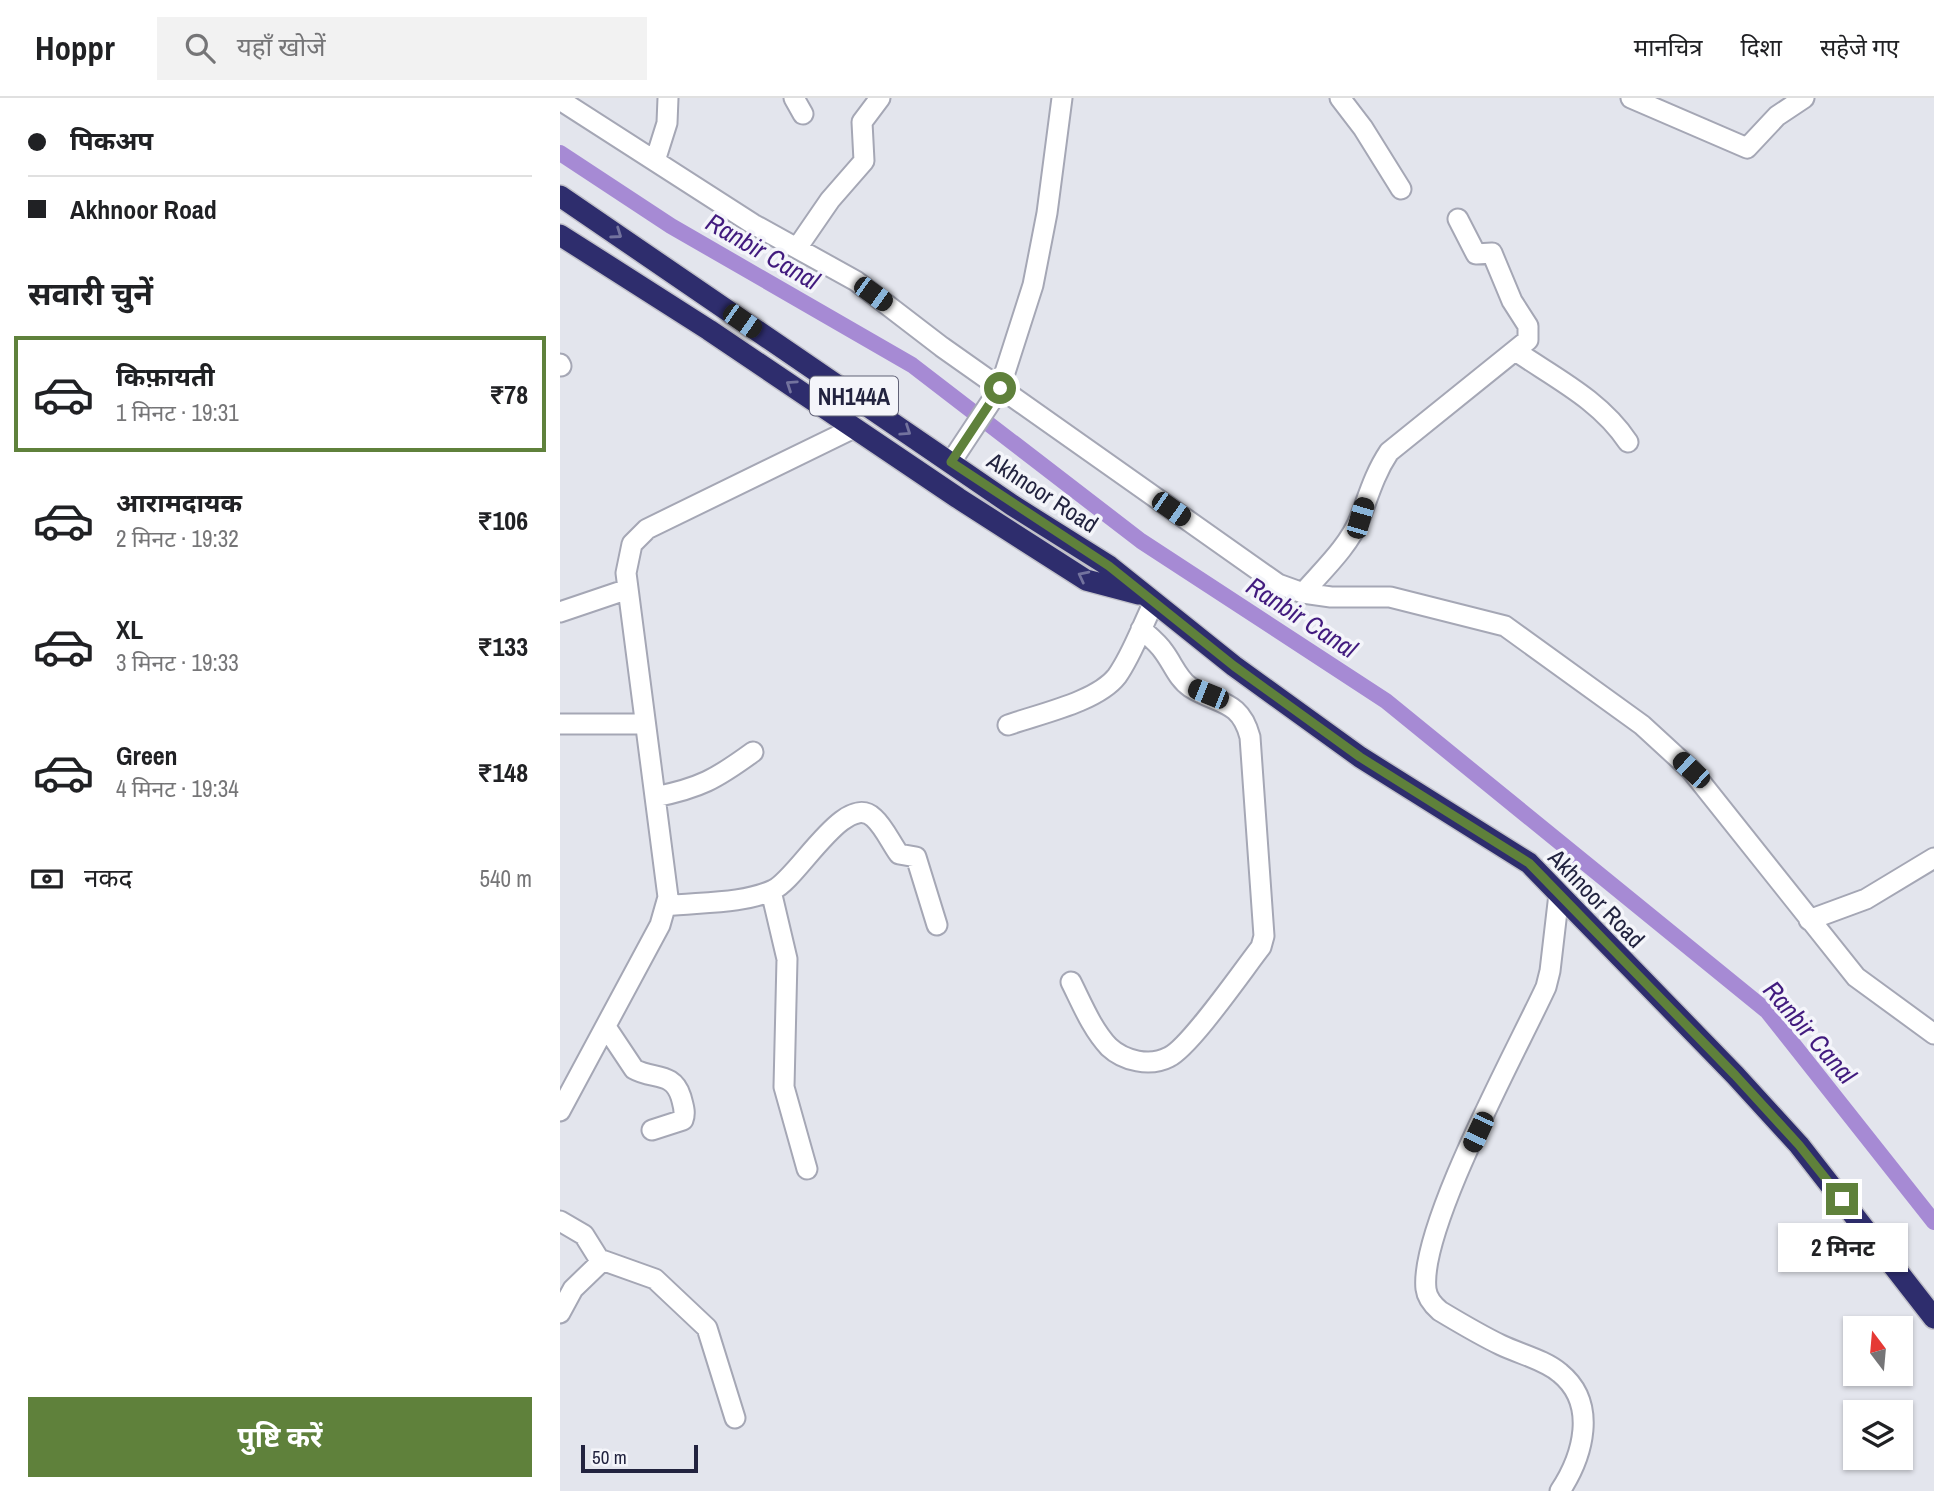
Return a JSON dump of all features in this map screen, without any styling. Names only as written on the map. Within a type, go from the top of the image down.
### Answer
[{"type":"highway","name":"Akhnoor Road","points":[[560,196],[1109,566],[1276,698],[1360,757],[1529,863],[1790,1135],[1934,1318]]},
{"type":"highway","name":"Akhnoor Road","points":[[560,235],[709,330],[1086,580],[1151,600]]},
{"type":"street","points":[[655,161],[667,123],[668,98]]},
{"type":"street","points":[[797,248],[830,200],[864,161],[862,122],[880,98]]},
{"type":"street","points":[[951,462],[1000,388],[1033,285],[1047,213],[1062,98]]},
{"type":"street","points":[[1340,98],[1363,128],[1401,189]]},
{"type":"street","points":[[1631,98],[1747,148],[1777,116],[1804,98]]},
{"type":"street","points":[[560,100],[752,224],[856,281],[1000,388],[1278,584],[1303,593],[1331,597],[1390,597],[1505,626],[1642,725],[1691,770],[1856,977],[1934,1034]]},
{"type":"street","points":[[1303,593],[1349,538],[1360,518],[1377,470],[1389,452],[1517,352],[1528,340],[1528,326],[1512,301],[1492,253],[1476,254],[1458,219]]},
{"type":"street","points":[[1517,352],[1613,419],[1628,442]]},
{"type":"street","points":[[560,1111],[660,925],[666,906],[668,884],[644,724],[628,589],[628,553],[647,529],[854,428]]},
{"type":"street","points":[[560,612],[628,589]]},
{"type":"street","points":[[1008,725],[1084,698],[1108,685],[1117,675],[1151,600]]},
{"type":"street","points":[[1072,982],[1091,1020],[1110,1047],[1133,1060],[1160,1061],[1180,1049],[1261,947],[1264,936],[1250,737],[1246,722],[1239,712],[1190,687],[1158,644],[1140,629]]},
{"type":"street","points":[[560,724],[644,724]]},
{"type":"street","points":[[654,797],[697,788],[715,779],[753,752]]},
{"type":"street","points":[[666,906],[771,891],[796,873],[831,828],[845,818],[857,813],[867,813],[874,818],[899,854],[916,857],[937,925]]},
{"type":"street","points":[[1809,920],[1867,899],[1934,858]]},
{"type":"street","points":[[771,891],[787,959],[784,1087],[807,1169]]},
{"type":"street","points":[[1559,894],[1546,987],[1454,1182],[1431,1244],[1426,1291],[1432,1304],[1440,1311],[1499,1345],[1559,1372],[1572,1386],[1584,1418],[1583,1430],[1580,1454],[1560,1491]]},
{"type":"street","points":[[606,1027],[634,1069],[669,1078],[678,1089],[685,1110],[683,1120],[652,1130]]},
{"type":"street","points":[[560,1221],[584,1235],[595,1255],[602,1261],[655,1279],[707,1328],[735,1418]]},
{"type":"street","points":[[560,1313],[573,1289],[602,1261]]},
{"type":"waterway","name":"Ranbir Canal","points":[[560,153],[671,226],[912,365],[1141,541],[1386,701],[1767,1011],[1934,1222]]},
{"type":"route","points":[[1000,388],[951,462],[1012,505],[1109,566],[1268,692],[1360,757],[1529,863],[1735,1075],[1799,1145],[1842,1199]]}]
